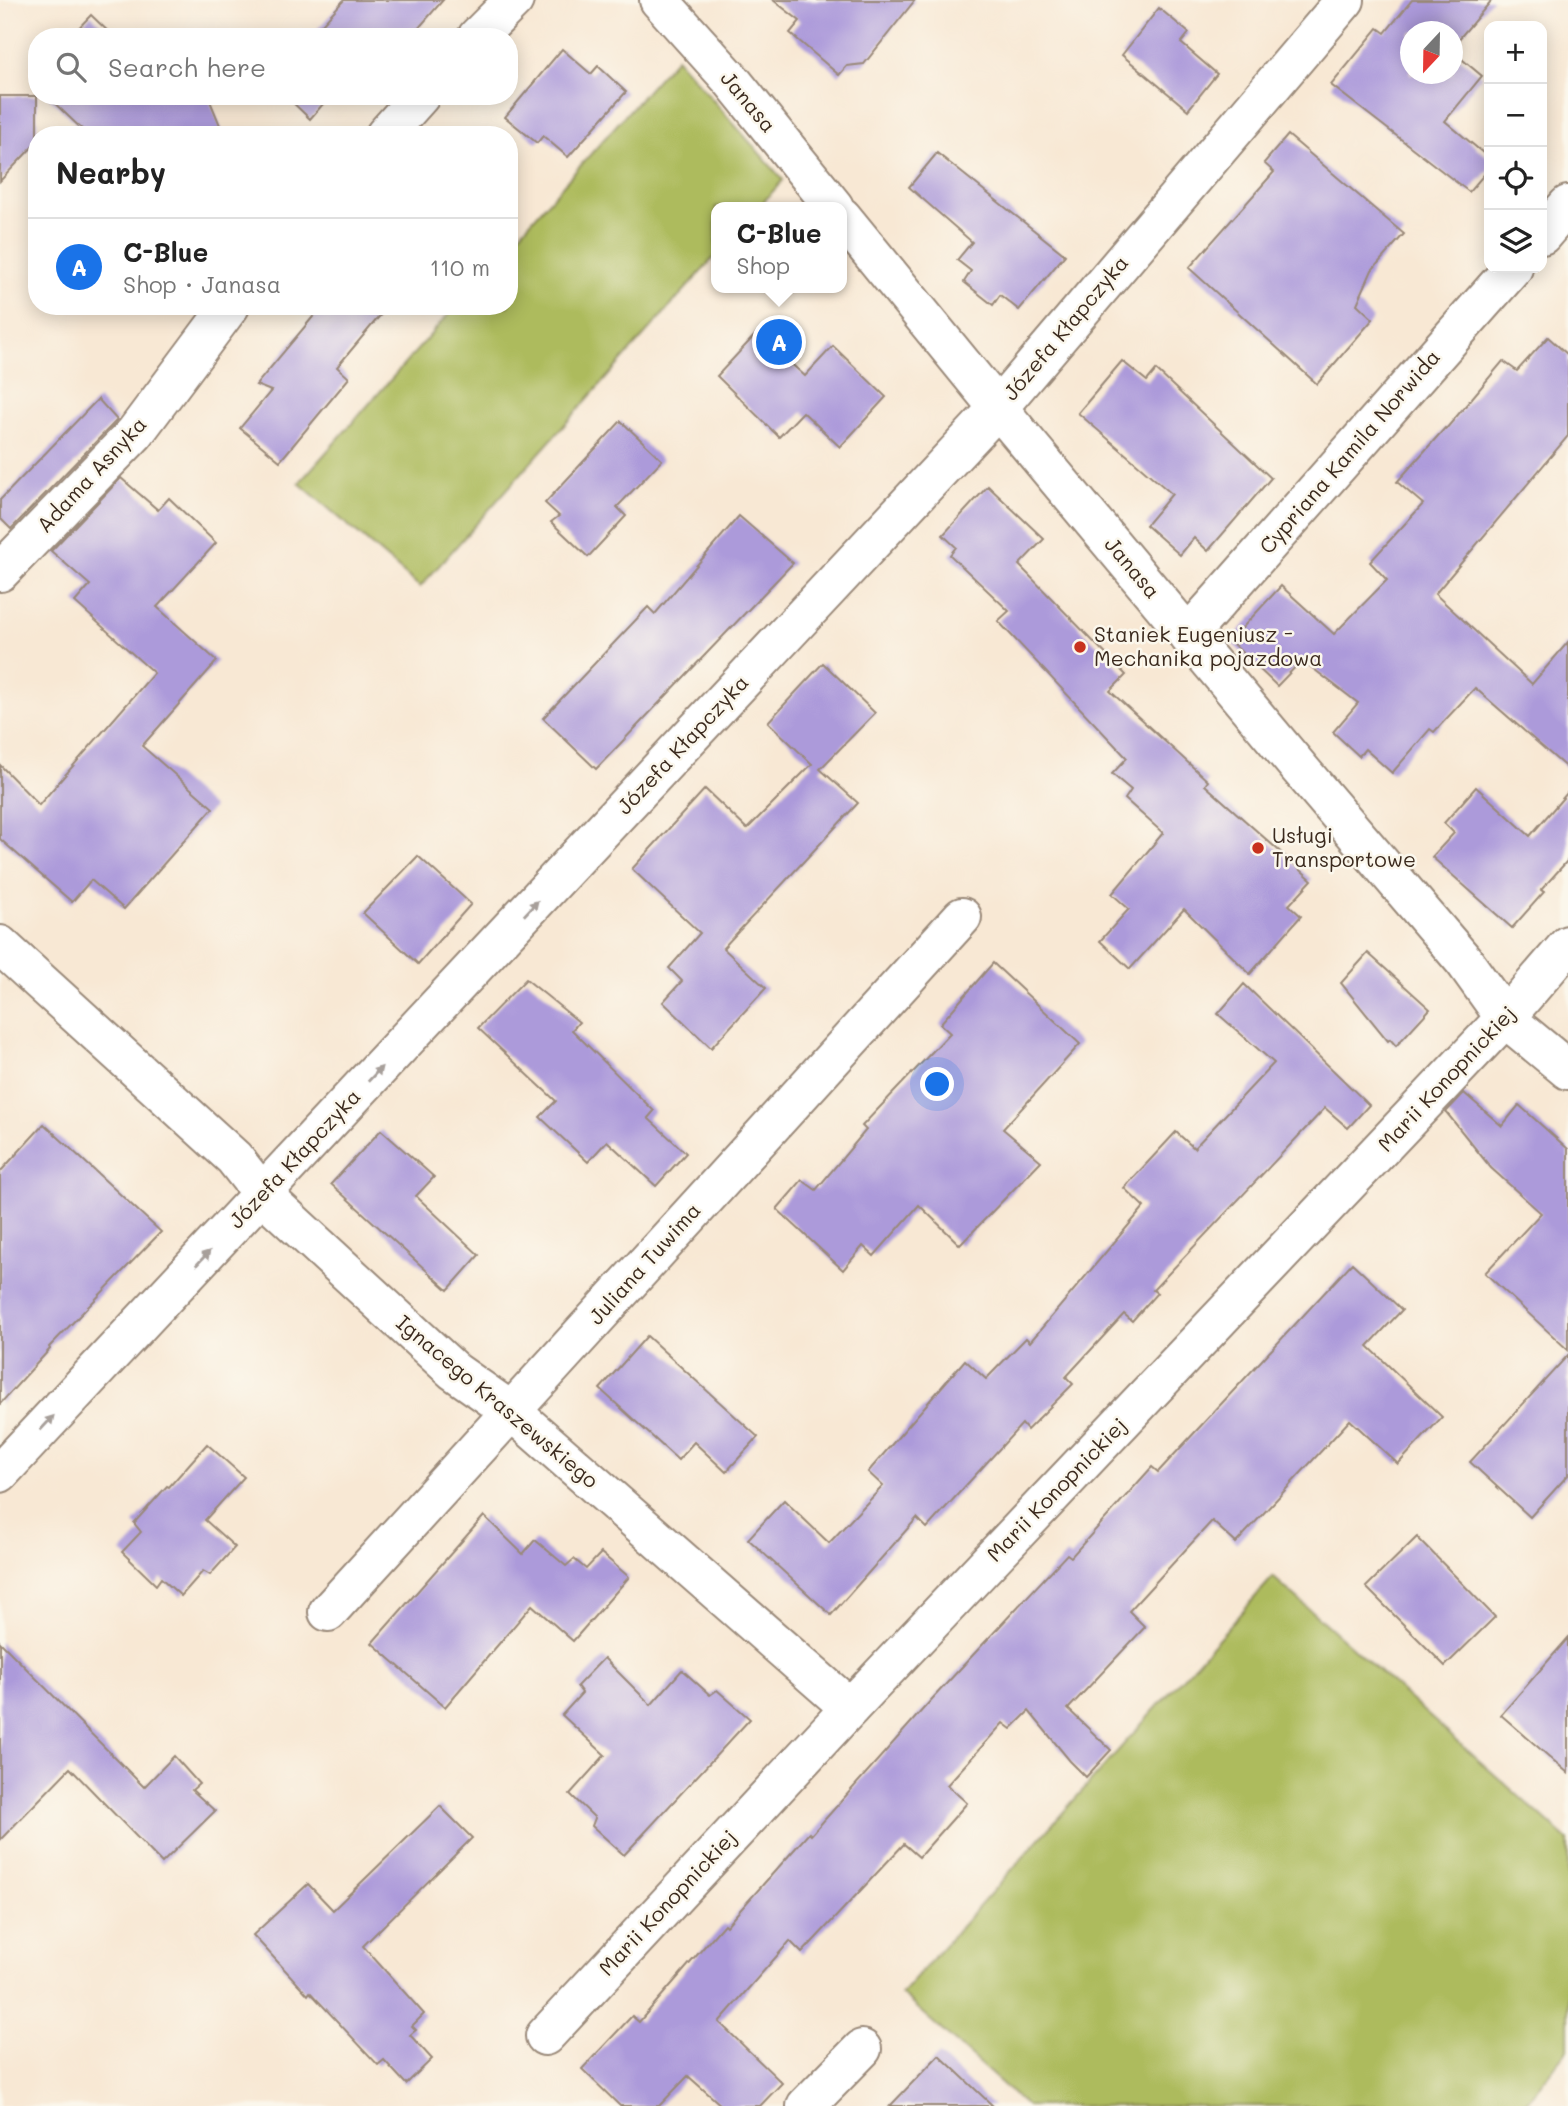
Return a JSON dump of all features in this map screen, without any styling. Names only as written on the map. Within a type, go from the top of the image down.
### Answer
[{"type":"street","points":[[486,28],[514,0]]},
{"type":"street","name":"Janasa","points":[[659,0],[733,82],[830,202]]},
{"type":"street","name":"Józefa Kłapczyka","points":[[0,1473],[998,408],[1345,0]]},
{"type":"street","points":[[393,126],[412,105]]},
{"type":"street","points":[[1547,229],[1568,205]]},
{"type":"street","name":"Janasa","points":[[847,223],[1300,769],[1465,961],[1506,1018],[1568,1070]]},
{"type":"street","name":"Cypriana Kamila Norwida","points":[[1188,635],[1509,273]]},
{"type":"street","name":"Adama Asnyka","points":[[0,572],[135,433],[223,315]]},
{"type":"street","name":"Juliana Tuwima","points":[[328,1612],[962,917]]},
{"type":"street","name":"Marii Konopnickiej","points":[[545,2036],[850,1707],[1506,1018],[1568,944]]},
{"type":"street","name":"Ignacego Kraszewskiego","points":[[0,945],[234,1158],[262,1195],[454,1371],[512,1411],[850,1707]]},
{"type":"street","points":[[806,2106],[862,2049]]},
{"type":"green space","points":[[676,58],[783,180],[763,202],[711,202],[711,261],[420,587],[299,483],[448,315],[518,315],[518,236]]},
{"type":"green space","points":[[1273,1577],[1568,1840],[1568,2049],[1523,2106],[1027,2106],[901,1994]]},
{"type":"building","points":[[344,0],[443,0],[419,28],[318,28]]},
{"type":"building","points":[[773,0],[915,0],[864,64],[847,66],[839,75],[790,33],[800,21]]},
{"type":"building","points":[[1412,0],[1492,0],[1463,34],[1463,21],[1400,21],[1400,84],[1463,84],[1463,60],[1482,76],[1445,121],[1484,154],[1484,175],[1469,192],[1331,85],[1378,28],[1385,33]]},
{"type":"building","points":[[1159,8],[1189,33],[1181,43],[1217,74],[1188,110],[1122,55]]},
{"type":"building","points":[[91,15],[105,28],[79,28]]},
{"type":"building","points":[[562,49],[591,74],[598,66],[626,92],[568,157],[543,136],[537,143],[505,117],[518,105],[518,101]]},
{"type":"building","points":[[0,96],[28,96],[28,105],[37,105],[37,126],[28,126],[28,151],[0,181]]},
{"type":"building","points":[[56,105],[212,105],[220,126],[79,126]]},
{"type":"building","points":[[295,105],[322,105],[310,119]]},
{"type":"building","points":[[1288,135],[1404,234],[1372,270],[1357,304],[1373,319],[1317,384],[1189,268],[1274,172],[1264,163]]},
{"type":"building","points":[[937,153],[1065,255],[1019,310],[1000,295],[993,305],[964,282],[971,271],[957,260],[972,242],[909,187]]},
{"type":"building","points":[[314,315],[380,315],[337,367],[349,378],[280,461],[240,428],[271,391],[256,385]]},
{"type":"building","points":[[757,333],[805,376],[833,346],[886,397],[840,447],[803,412],[779,437],[717,376]]},
{"type":"building","points":[[1548,337],[1568,355],[1568,436],[1435,594],[1532,684],[1568,642],[1568,769],[1475,688],[1434,732],[1430,729],[1392,773],[1365,749],[1359,756],[1333,732],[1358,703],[1302,660],[1277,686],[1230,641],[1281,586],[1334,634],[1387,580],[1370,562],[1423,504],[1397,482],[1503,361],[1517,371]]},
{"type":"building","points":[[1122,361],[1147,381],[1156,370],[1271,478],[1208,551],[1194,538],[1180,555],[1146,525],[1172,494],[1078,413]]},
{"type":"building","points":[[98,399],[117,420],[11,529],[0,518],[0,500]]},
{"type":"building","points":[[621,421],[662,460],[617,507],[626,516],[588,557],[551,522],[559,516],[545,503]]},
{"type":"building","points":[[121,478],[158,510],[169,498],[216,543],[157,607],[217,661],[142,746],[213,808],[124,909],[91,880],[72,902],[0,839],[0,765],[39,805],[154,673],[75,602],[90,585],[51,551]]},
{"type":"building","points":[[988,486],[1044,539],[1019,565],[1126,675],[1110,691],[1208,781],[1205,785],[1312,880],[1289,905],[1301,916],[1250,974],[1184,909],[1130,969],[1100,941],[1129,909],[1112,894],[1163,833],[1125,799],[1131,790],[1112,774],[1127,758],[998,621],[1009,611],[950,555],[956,547],[943,535]]},
{"type":"building","points":[[739,516],[793,563],[596,769],[543,718],[648,607],[655,614]]},
{"type":"building","points":[[823,663],[875,713],[820,769],[858,803],[723,948],[766,988],[711,1048],[663,1002],[682,981],[669,968],[700,933],[632,869],[705,789],[747,829],[812,764],[768,722]]},
{"type":"building","points":[[1476,787],[1530,836],[1568,792],[1568,860],[1512,928],[1432,857],[1454,833],[1444,823]]},
{"type":"building","points":[[418,856],[471,904],[418,964],[363,913]]},
{"type":"building","points":[[1368,953],[1430,1009],[1396,1046],[1390,1039],[1388,1041],[1341,983]]},
{"type":"building","points":[[993,963],[1080,1044],[1003,1129],[1041,1161],[960,1245],[919,1205],[874,1256],[863,1246],[843,1270],[777,1209],[802,1180],[816,1190],[866,1130],[862,1126],[950,1033],[940,1024]]},
{"type":"building","points":[[526,979],[579,1022],[572,1030],[654,1111],[648,1118],[686,1153],[656,1186],[607,1141],[588,1162],[540,1117],[556,1101],[478,1028]]},
{"type":"building","points":[[1244,984],[1369,1105],[1348,1128],[1325,1108],[1153,1290],[1157,1293],[1132,1321],[1124,1314],[1066,1377],[1073,1384],[1027,1430],[1022,1424],[927,1528],[917,1518],[831,1615],[748,1539],[784,1500],[829,1543],[883,1486],[868,1472],[965,1360],[986,1379],[1026,1338],[1030,1342],[1144,1207],[1124,1188],[1176,1132],[1194,1148],[1274,1063],[1218,1014]]},
{"type":"building","points":[[1464,1093],[1502,1126],[1519,1105],[1568,1149],[1568,1350],[1485,1273],[1541,1213],[1491,1168],[1446,1112]]},
{"type":"building","points":[[44,1124],[161,1232],[49,1347],[0,1404],[0,1172]]},
{"type":"building","points":[[381,1130],[434,1177],[416,1196],[479,1255],[448,1290],[331,1184]]},
{"type":"building","points":[[1352,1263],[1402,1310],[1368,1346],[1442,1417],[1398,1464],[1350,1420],[1236,1543],[1212,1521],[1129,1611],[1145,1627],[1068,1709],[1111,1750],[1086,1777],[1029,1711],[1011,1729],[1003,1723],[947,1785],[967,1803],[919,1857],[904,1844],[802,1953],[790,1941],[719,2022],[782,2083],[760,2106],[722,2106],[688,2076],[659,2106],[620,2106],[582,2069],[632,2016],[639,2022],[724,1924],[726,1926],[809,1833],[811,1835],[1067,1554],[1071,1557],[1152,1467],[1158,1472]]},
{"type":"building","points":[[647,1336],[758,1437],[726,1472],[694,1442],[678,1460],[600,1389]]},
{"type":"building","points":[[1568,1355],[1568,1475],[1530,1517],[1470,1462]]},
{"type":"building","points":[[207,1444],[244,1477],[205,1520],[235,1547],[210,1575],[203,1571],[181,1596],[161,1578],[156,1585],[122,1552],[141,1532],[134,1523]]},
{"type":"building","points":[[484,1516],[523,1554],[535,1540],[566,1566],[574,1559],[586,1569],[601,1553],[629,1577],[573,1641],[532,1605],[445,1707],[372,1643]]},
{"type":"building","points":[[1417,1537],[1495,1617],[1445,1666],[1366,1587]]},
{"type":"building","points":[[1568,1638],[1568,1773],[1501,1715]]},
{"type":"building","points":[[0,1642],[144,1787],[174,1756],[199,1784],[192,1790],[215,1811],[162,1863],[70,1768],[0,1840]]},
{"type":"building","points":[[604,1658],[651,1705],[682,1670],[710,1695],[717,1690],[750,1719],[624,1855],[592,1826],[595,1818],[570,1794],[605,1755],[562,1715],[582,1693],[577,1686]]},
{"type":"building","points":[[440,1806],[472,1838],[363,1946],[424,2014],[412,2026],[416,2030],[410,2035],[432,2059],[406,2084],[384,2060],[378,2065],[253,1935],[308,1884],[333,1910]]},
{"type":"building","points":[[939,2055],[993,2106],[890,2106]]},
{"type":"place","name":"C-Blue","points":[[779,342]]},
{"type":"place","name":"Staniek Eugeniusz - Mechanika pojazdowa","points":[[1080,647]]},
{"type":"place","name":"Usługi Transportowe","points":[[1258,848]]}]
